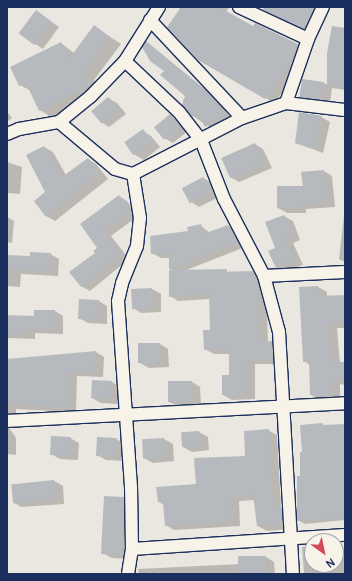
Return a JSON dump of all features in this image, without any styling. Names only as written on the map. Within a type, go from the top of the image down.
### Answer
[{"type":"street","points":[[7,134],[20,129],[59,122],[90,97],[125,61],[159,7]]},
{"type":"street","points":[[239,7],[308,39]]},
{"type":"street","points":[[286,103],[308,39],[323,7]]},
{"type":"street","points":[[150,20],[242,118]]},
{"type":"street","points":[[125,61],[179,112],[201,140],[224,200],[264,276],[279,332],[294,574]]},
{"type":"street","points":[[59,122],[116,169],[133,174],[242,118],[286,103],[345,110]]},
{"type":"street","points":[[128,574],[132,549],[126,414],[118,301],[122,283],[137,246],[139,212],[133,174]]},
{"type":"street","points":[[264,276],[345,272]]},
{"type":"street","points":[[7,421],[345,403]]},
{"type":"street","points":[[132,549],[345,536]]},
{"type":"building","points":[[181,7],[219,7],[253,26],[255,23],[298,44],[281,79],[265,99],[198,60],[167,27]]},
{"type":"building","points":[[264,7],[315,7],[303,29],[263,10]]},
{"type":"building","points":[[36,10],[52,22],[35,45],[19,33]]},
{"type":"building","points":[[94,25],[110,37],[83,73],[90,86],[39,111],[26,83],[19,86],[10,67],[61,42],[69,59]]},
{"type":"building","points":[[332,26],[345,28],[345,86],[327,86],[327,53]]},
{"type":"building","points":[[146,41],[208,92],[224,115],[205,127],[197,113],[192,117],[182,105],[185,96],[160,75],[164,71],[150,61],[142,47]]},
{"type":"building","points":[[302,79],[324,82],[321,100],[299,97]]},
{"type":"building","points":[[108,97],[118,109],[101,123],[91,111]]},
{"type":"building","points":[[299,112],[322,116],[314,149],[295,143]]},
{"type":"building","points":[[170,114],[180,126],[164,140],[154,127]]},
{"type":"building","points":[[143,129],[152,142],[133,155],[124,142]]},
{"type":"building","points":[[255,143],[264,163],[230,178],[221,158]]},
{"type":"building","points":[[44,146],[62,177],[88,158],[100,173],[45,216],[34,201],[45,192],[26,155]]},
{"type":"building","points":[[324,170],[327,202],[298,205],[298,208],[277,208],[277,186],[303,186],[301,172]]},
{"type":"building","points":[[203,177],[211,192],[190,203],[182,188]]},
{"type":"building","points":[[119,195],[130,210],[103,231],[121,254],[81,287],[69,272],[95,253],[93,251],[97,248],[80,224]]},
{"type":"building","points":[[284,215],[292,235],[285,238],[295,260],[276,268],[268,251],[275,248],[265,222]]},
{"type":"building","points":[[201,224],[203,234],[228,225],[237,242],[169,269],[169,253],[151,254],[150,236],[188,231],[187,227]]},
{"type":"building","points":[[30,252],[51,253],[49,272],[7,269],[7,255],[30,256]]},
{"type":"building","points":[[227,269],[227,272],[253,271],[257,280],[260,342],[272,341],[272,360],[246,360],[246,395],[222,395],[222,375],[229,375],[229,349],[204,350],[203,330],[210,330],[209,294],[169,297],[169,270]]},
{"type":"building","points":[[318,286],[319,296],[345,295],[345,323],[328,324],[332,362],[345,362],[345,380],[332,380],[332,395],[310,395],[309,361],[303,362],[299,287]]},
{"type":"building","points":[[152,288],[153,308],[132,309],[131,289]]},
{"type":"building","points":[[79,299],[99,300],[98,320],[78,319]]},
{"type":"building","points":[[34,310],[55,310],[54,330],[27,329],[26,335],[7,334],[7,315],[34,316]]},
{"type":"building","points":[[138,343],[160,343],[160,363],[138,363]]},
{"type":"building","points":[[96,351],[95,373],[69,372],[67,408],[7,404],[7,359]]},
{"type":"building","points":[[92,380],[112,381],[111,399],[91,398]]},
{"type":"building","points":[[168,381],[192,381],[192,402],[168,402]]},
{"type":"building","points":[[323,423],[323,425],[345,424],[345,518],[297,521],[297,476],[300,476],[300,452],[302,452],[300,425]]},
{"type":"building","points":[[269,429],[273,508],[282,507],[282,522],[280,525],[257,526],[253,495],[231,497],[232,521],[165,526],[163,502],[158,502],[156,487],[196,484],[194,458],[245,456],[244,431]]},
{"type":"building","points":[[199,431],[200,446],[182,447],[181,432]]},
{"type":"building","points":[[51,436],[71,437],[70,456],[50,455]]},
{"type":"building","points":[[97,437],[117,438],[116,457],[96,456]]},
{"type":"building","points":[[164,438],[165,457],[143,458],[142,439]]},
{"type":"building","points":[[54,480],[56,499],[13,503],[11,484]]},
{"type":"building","points":[[104,496],[124,497],[121,555],[101,554]]},
{"type":"building","points":[[238,556],[266,556],[266,574],[238,574]]}]
